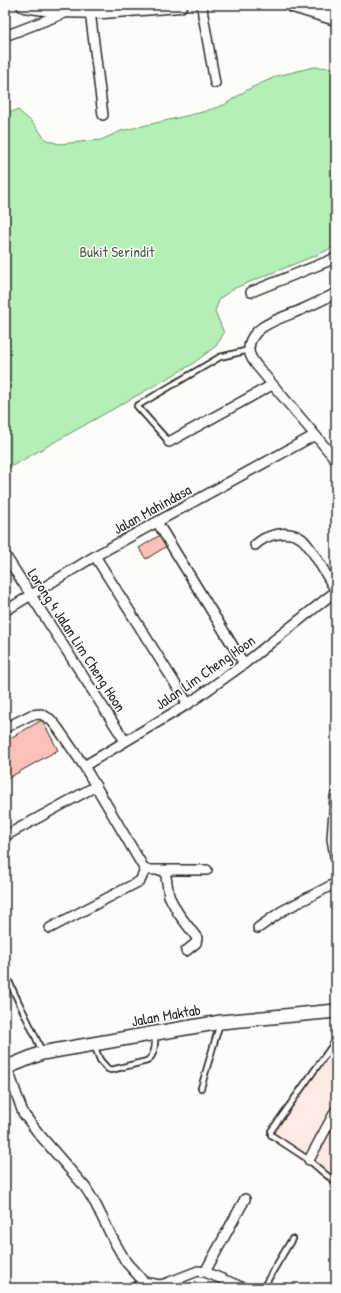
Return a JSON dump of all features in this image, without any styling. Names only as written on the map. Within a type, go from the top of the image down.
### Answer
[{"type":"main road","points":[[24,5],[58,10],[90,11],[125,10],[180,5]]},
{"type":"main road","points":[[293,5],[336,18]]},
{"type":"main road","points":[[330,1012],[336,1004]]},
{"type":"main road","name":"Jalan Maktab","points":[[6,1068],[42,1054],[156,1033],[221,1022],[330,1012]]},
{"type":"street","points":[[202,5],[215,83]]},
{"type":"street","points":[[5,36],[72,10]]},
{"type":"street","points":[[90,11],[103,115]]},
{"type":"street","points":[[251,292],[336,258]]},
{"type":"street","points":[[334,296],[263,326],[250,342],[249,350],[257,366],[336,460]]},
{"type":"street","points":[[169,442],[272,384]]},
{"type":"street","name":"Jalan Mahindasa","points":[[5,611],[96,556],[315,435]]},
{"type":"street","points":[[157,522],[244,664]]},
{"type":"street","points":[[255,545],[267,537],[278,534],[290,534],[301,539],[309,548],[336,591]]},
{"type":"street","name":"Lorong 4 Jalan Lim Cheng Hoon","points":[[5,555],[125,741]]},
{"type":"street","points":[[96,556],[188,704]]},
{"type":"street","name":"Jalan Lim Cheng Hoon","points":[[84,766],[188,704],[244,664],[336,591]]},
{"type":"street","points":[[5,728],[31,715],[41,714],[50,719],[84,766],[145,870]]},
{"type":"street","points":[[5,836],[96,786]]},
{"type":"street","points":[[336,797],[332,839],[336,856]]},
{"type":"street","points":[[145,870],[207,870]]},
{"type":"street","points":[[50,928],[140,881],[145,870]]},
{"type":"street","points":[[165,870],[168,896],[178,913],[197,938],[196,943],[186,951]]},
{"type":"street","points":[[258,928],[282,911],[336,883]]},
{"type":"street","points":[[6,1068],[23,1113],[39,1134],[85,1187],[126,1262],[144,1282]]},
{"type":"street","points":[[309,1160],[336,1110]]},
{"type":"street","points":[[205,1272],[245,1199]]},
{"type":"street","points":[[135,1288],[144,1282],[160,1284],[167,1283],[198,1271],[205,1272],[244,1288]]},
{"type":"lane","points":[[169,442],[137,406],[220,357],[249,350]]},
{"type":"lane","points":[[9,981],[18,1002],[33,1029],[42,1054]]},
{"type":"lane","points":[[201,1088],[221,1022]]},
{"type":"lane","points":[[94,1044],[100,1060],[108,1069],[111,1070],[147,1061],[152,1058],[155,1051],[156,1033]]},
{"type":"lane","points":[[336,1043],[334,1043],[270,1131],[271,1135],[309,1160],[336,1182]]},
{"type":"lane","points":[[262,1288],[292,1239]]},
{"type":"shaded area","points":[[336,1035],[336,1188],[266,1133],[333,1036]]},
{"type":"green space","name":"Bukit Serindit","points":[[314,67],[336,68],[336,246],[235,288],[220,298],[215,311],[224,333],[216,346],[191,365],[5,470],[5,113],[18,110],[34,124],[46,140],[59,144],[101,140],[121,131],[203,112],[224,105],[247,90],[277,76]]},
{"type":"building","points":[[160,535],[167,546],[146,559],[139,548]]},
{"type":"building","points":[[42,720],[58,750],[5,780],[5,741]]}]
